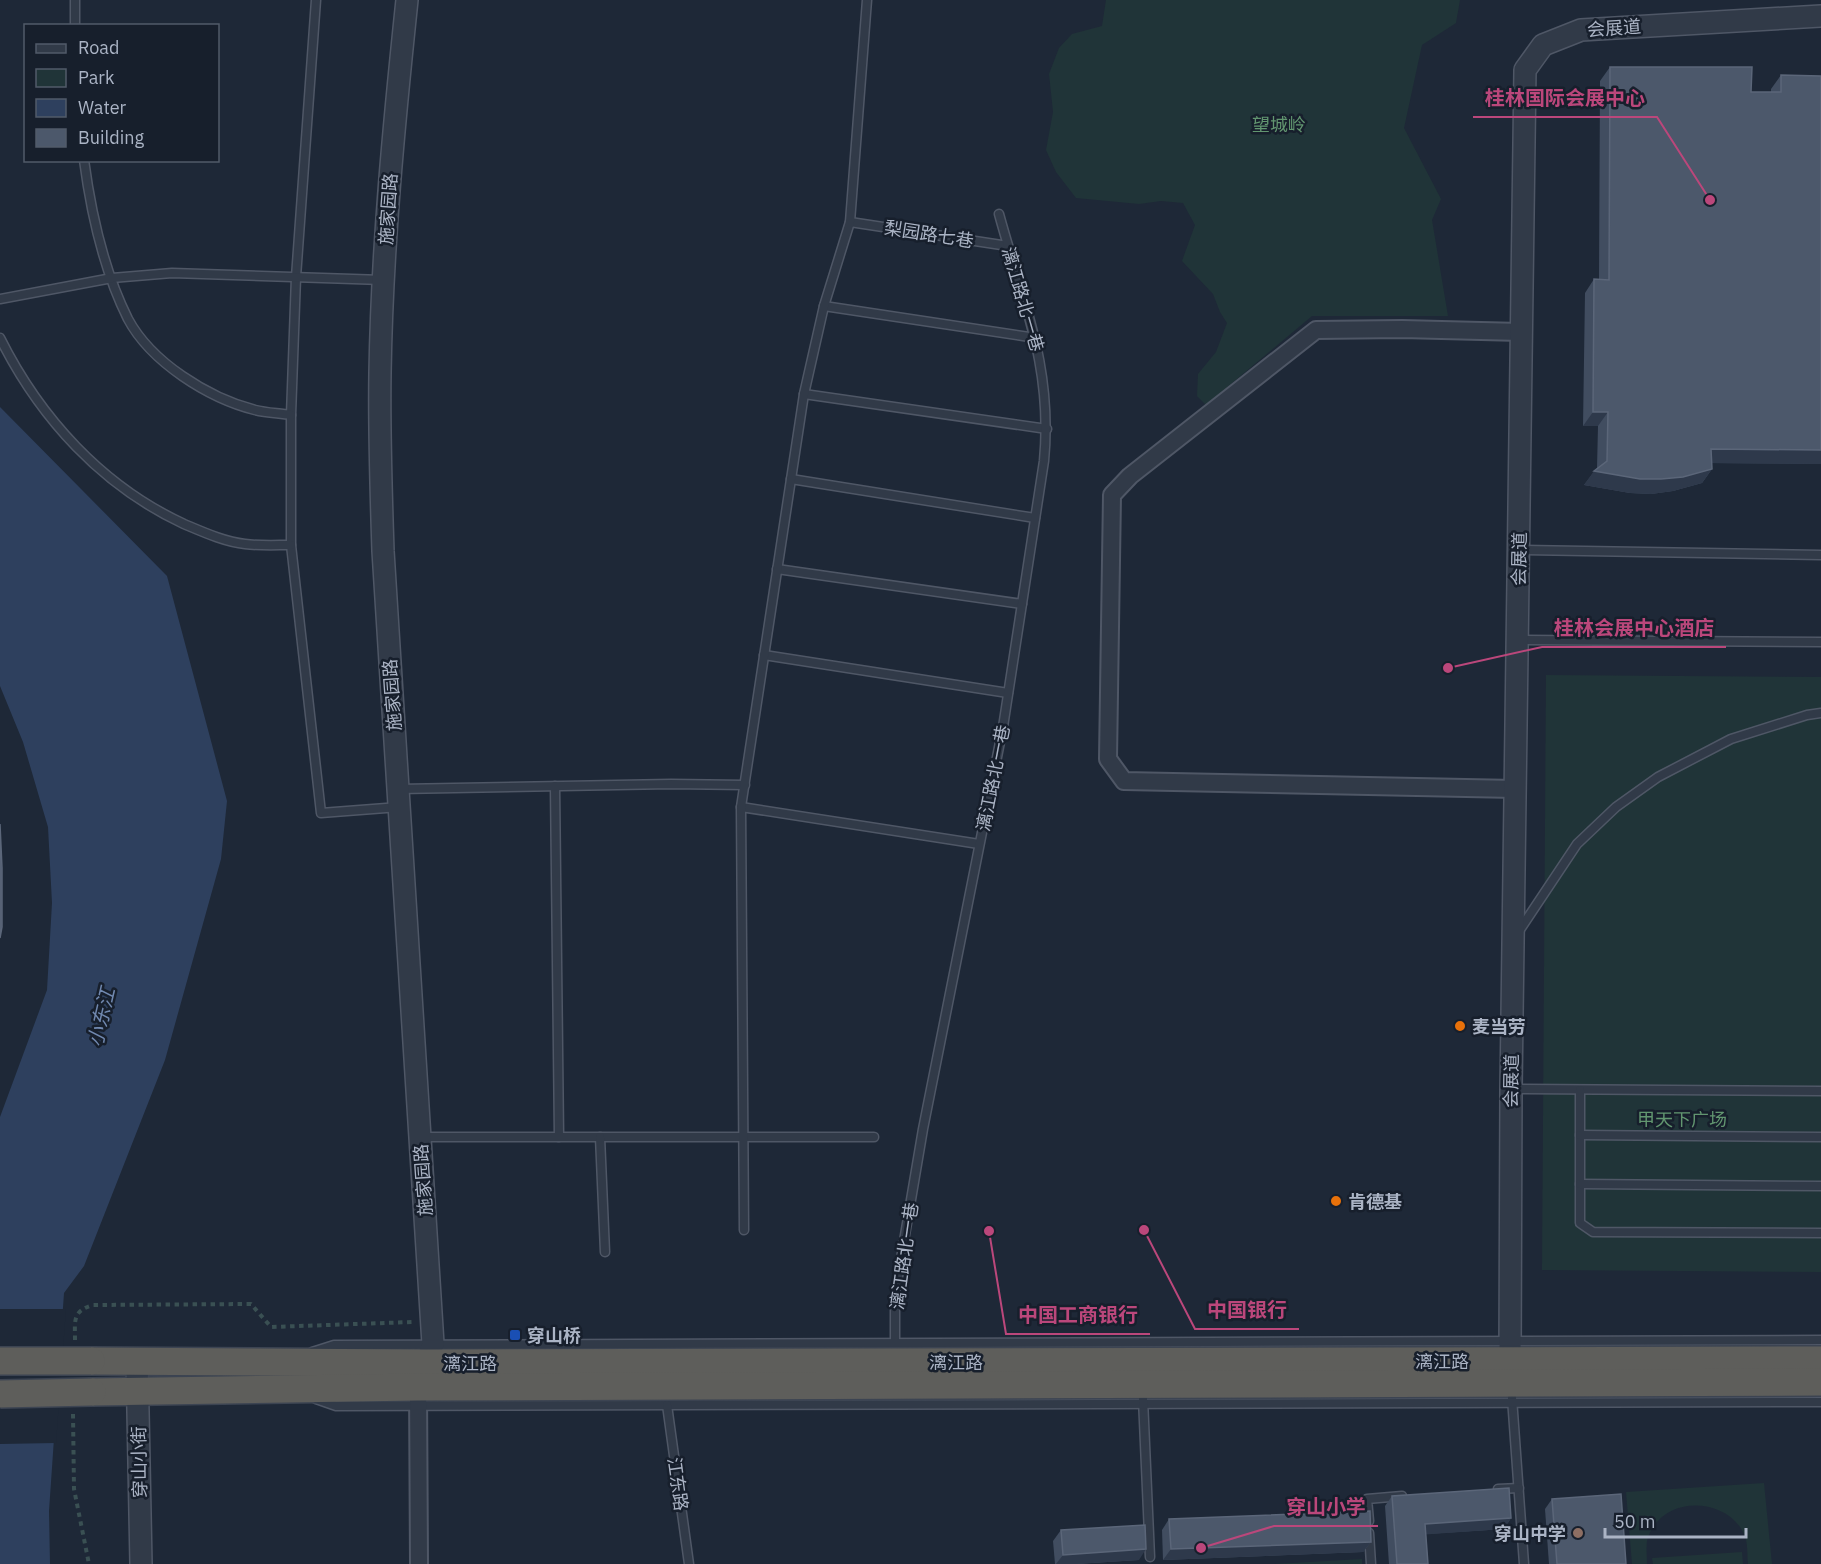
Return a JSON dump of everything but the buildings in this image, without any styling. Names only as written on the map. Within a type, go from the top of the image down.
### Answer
[{"type":"highway","name":"漓江路","points":[[0,1361],[285,1360],[424,1375]]},
{"type":"highway","name":"漓江路","points":[[1511,1372],[1821,1360]]},
{"type":"highway","name":"漓江路","points":[[0,1394],[285,1388],[424,1375],[1511,1372],[1821,1382]]},
{"type":"street","name":"施家园路","points":[[407,0],[388,196],[383,280],[380,374],[381,485],[383,551],[420,1137],[424,1375]]},
{"type":"street","name":"会展道","points":[[1511,1372],[1511,1089],[1525,70],[1543,45],[1581,30],[1821,16]]},
{"type":"street","points":[[1515,789],[1124,781],[1108,759],[1112,495],[1130,476],[1316,330],[1401,329],[1521,332]]},
{"type":"street","name":"穿山小街","points":[[137,1360],[141,1564]]},
{"type":"street","points":[[419,1564],[424,1375]]},
{"type":"lane","points":[[75,0],[75,24]]},
{"type":"lane","points":[[316,0],[296,277],[291,415],[291,545],[321,813],[399,798],[555,786],[745,785]]},
{"type":"lane","points":[[744,1230],[741,807],[804,394],[824,306],[850,222],[867,0]]},
{"type":"lane","points":[[84,162],[91,201],[111,278],[129,320],[153,352],[183,376],[216,397],[255,410],[291,415]]},
{"type":"lane","name":"漓江路北一巷","points":[[895,1343],[895,1294],[921,1140],[1008,693],[1047,429],[1046,394],[1036,338],[999,214]]},
{"type":"lane","name":"梨园路七巷","points":[[850,222],[1008,246]]},
{"type":"lane","points":[[0,299],[111,278],[172,273],[383,280]]},
{"type":"lane","points":[[824,306],[1036,338]]},
{"type":"lane","points":[[0,338],[16,371],[56,425],[125,491],[158,512],[202,532],[245,544],[291,545]]},
{"type":"lane","points":[[804,394],[1047,429]]},
{"type":"lane","points":[[791,479],[1035,518]]},
{"type":"lane","points":[[1519,550],[1821,555]]},
{"type":"lane","points":[[777,569],[1022,604]]},
{"type":"lane","points":[[1518,640],[1821,642]]},
{"type":"lane","points":[[764,655],[1008,693]]},
{"type":"lane","points":[[1513,941],[1577,844],[1624,801],[1658,777],[1731,739],[1807,715],[1821,714]]},
{"type":"lane","points":[[555,786],[559,1137]]},
{"type":"lane","points":[[741,807],[980,844]]},
{"type":"lane","points":[[1511,1089],[1821,1091]]},
{"type":"lane","points":[[1580,1090],[1580,1223],[1593,1232],[1821,1233]]},
{"type":"lane","points":[[1580,1135],[1821,1137]]},
{"type":"lane","points":[[420,1137],[874,1137]]},
{"type":"lane","points":[[600,1137],[605,1252]]},
{"type":"lane","points":[[1580,1184],[1821,1186]]},
{"type":"lane","points":[[1511,1372],[1821,1340]]},
{"type":"lane","points":[[424,1375],[895,1343],[1142,1373]]},
{"type":"lane","points":[[424,1375],[667,1405],[1142,1373],[1511,1372],[1821,1402]]},
{"type":"lane","points":[[1511,1372],[1524,1564]]},
{"type":"lane","points":[[1142,1373],[1150,1557]]},
{"type":"lane","name":"江东路","points":[[667,1405],[689,1564]]},
{"type":"lane","points":[[1484,1490],[1519,1488]]},
{"type":"lane","points":[[1371,1564],[1367,1499],[1414,1495]]},
{"type":"green space","name":"望城岭","points":[[1106,0],[1460,0],[1456,23],[1422,45],[1404,128],[1441,199],[1432,220],[1448,316],[1312,316],[1206,405],[1197,396],[1198,374],[1216,352],[1227,323],[1213,294],[1182,261],[1195,225],[1183,203],[1161,201],[1139,204],[1076,198],[1056,172],[1046,150],[1053,112],[1049,74],[1059,48],[1072,34],[1102,26]]},
{"type":"green space","name":"甲天下广场","points":[[1546,675],[1821,677],[1821,1272],[1542,1270]]},
{"type":"green space","points":[[1764,1483],[1772,1564],[1748,1564],[1745,1536],[1736,1523],[1724,1513],[1710,1507],[1694,1506],[1679,1508],[1665,1515],[1654,1526],[1647,1541],[1647,1564],[1632,1564],[1626,1492]]},
{"type":"green space","points":[[1742,1552],[1743,1564],[1653,1564],[1652,1558]]},
{"type":"green space","points":[[1362,1559],[1362,1564],[1274,1564]]},
{"type":"water","name":"小东江","points":[[0,407],[167,576],[227,801],[221,859],[165,1060],[84,1266],[64,1293],[49,1511],[50,1564],[0,1564],[0,1117],[47,990],[52,903],[48,827],[23,742],[0,686]]},
{"type":"pier","points":[[0,1309],[66,1309],[56,1443],[0,1444]]},
{"type":"place","name":"桂林国际会展中心","points":[[1710,200]]},
{"type":"place","name":"桂林会展中心酒店","points":[[1448,668]]},
{"type":"place","name":"麦当劳","points":[[1460,1026]]},
{"type":"place","name":"肯德基","points":[[1336,1201]]},
{"type":"place","name":"中国银行","points":[[1144,1230]]},
{"type":"place","name":"中国工商银行","points":[[989,1231]]},
{"type":"place","name":"穿山桥","points":[[515,1335]]},
{"type":"place","name":"穿山中学","points":[[1578,1533]]},
{"type":"place","name":"穿山小学","points":[[1201,1548]]}]
